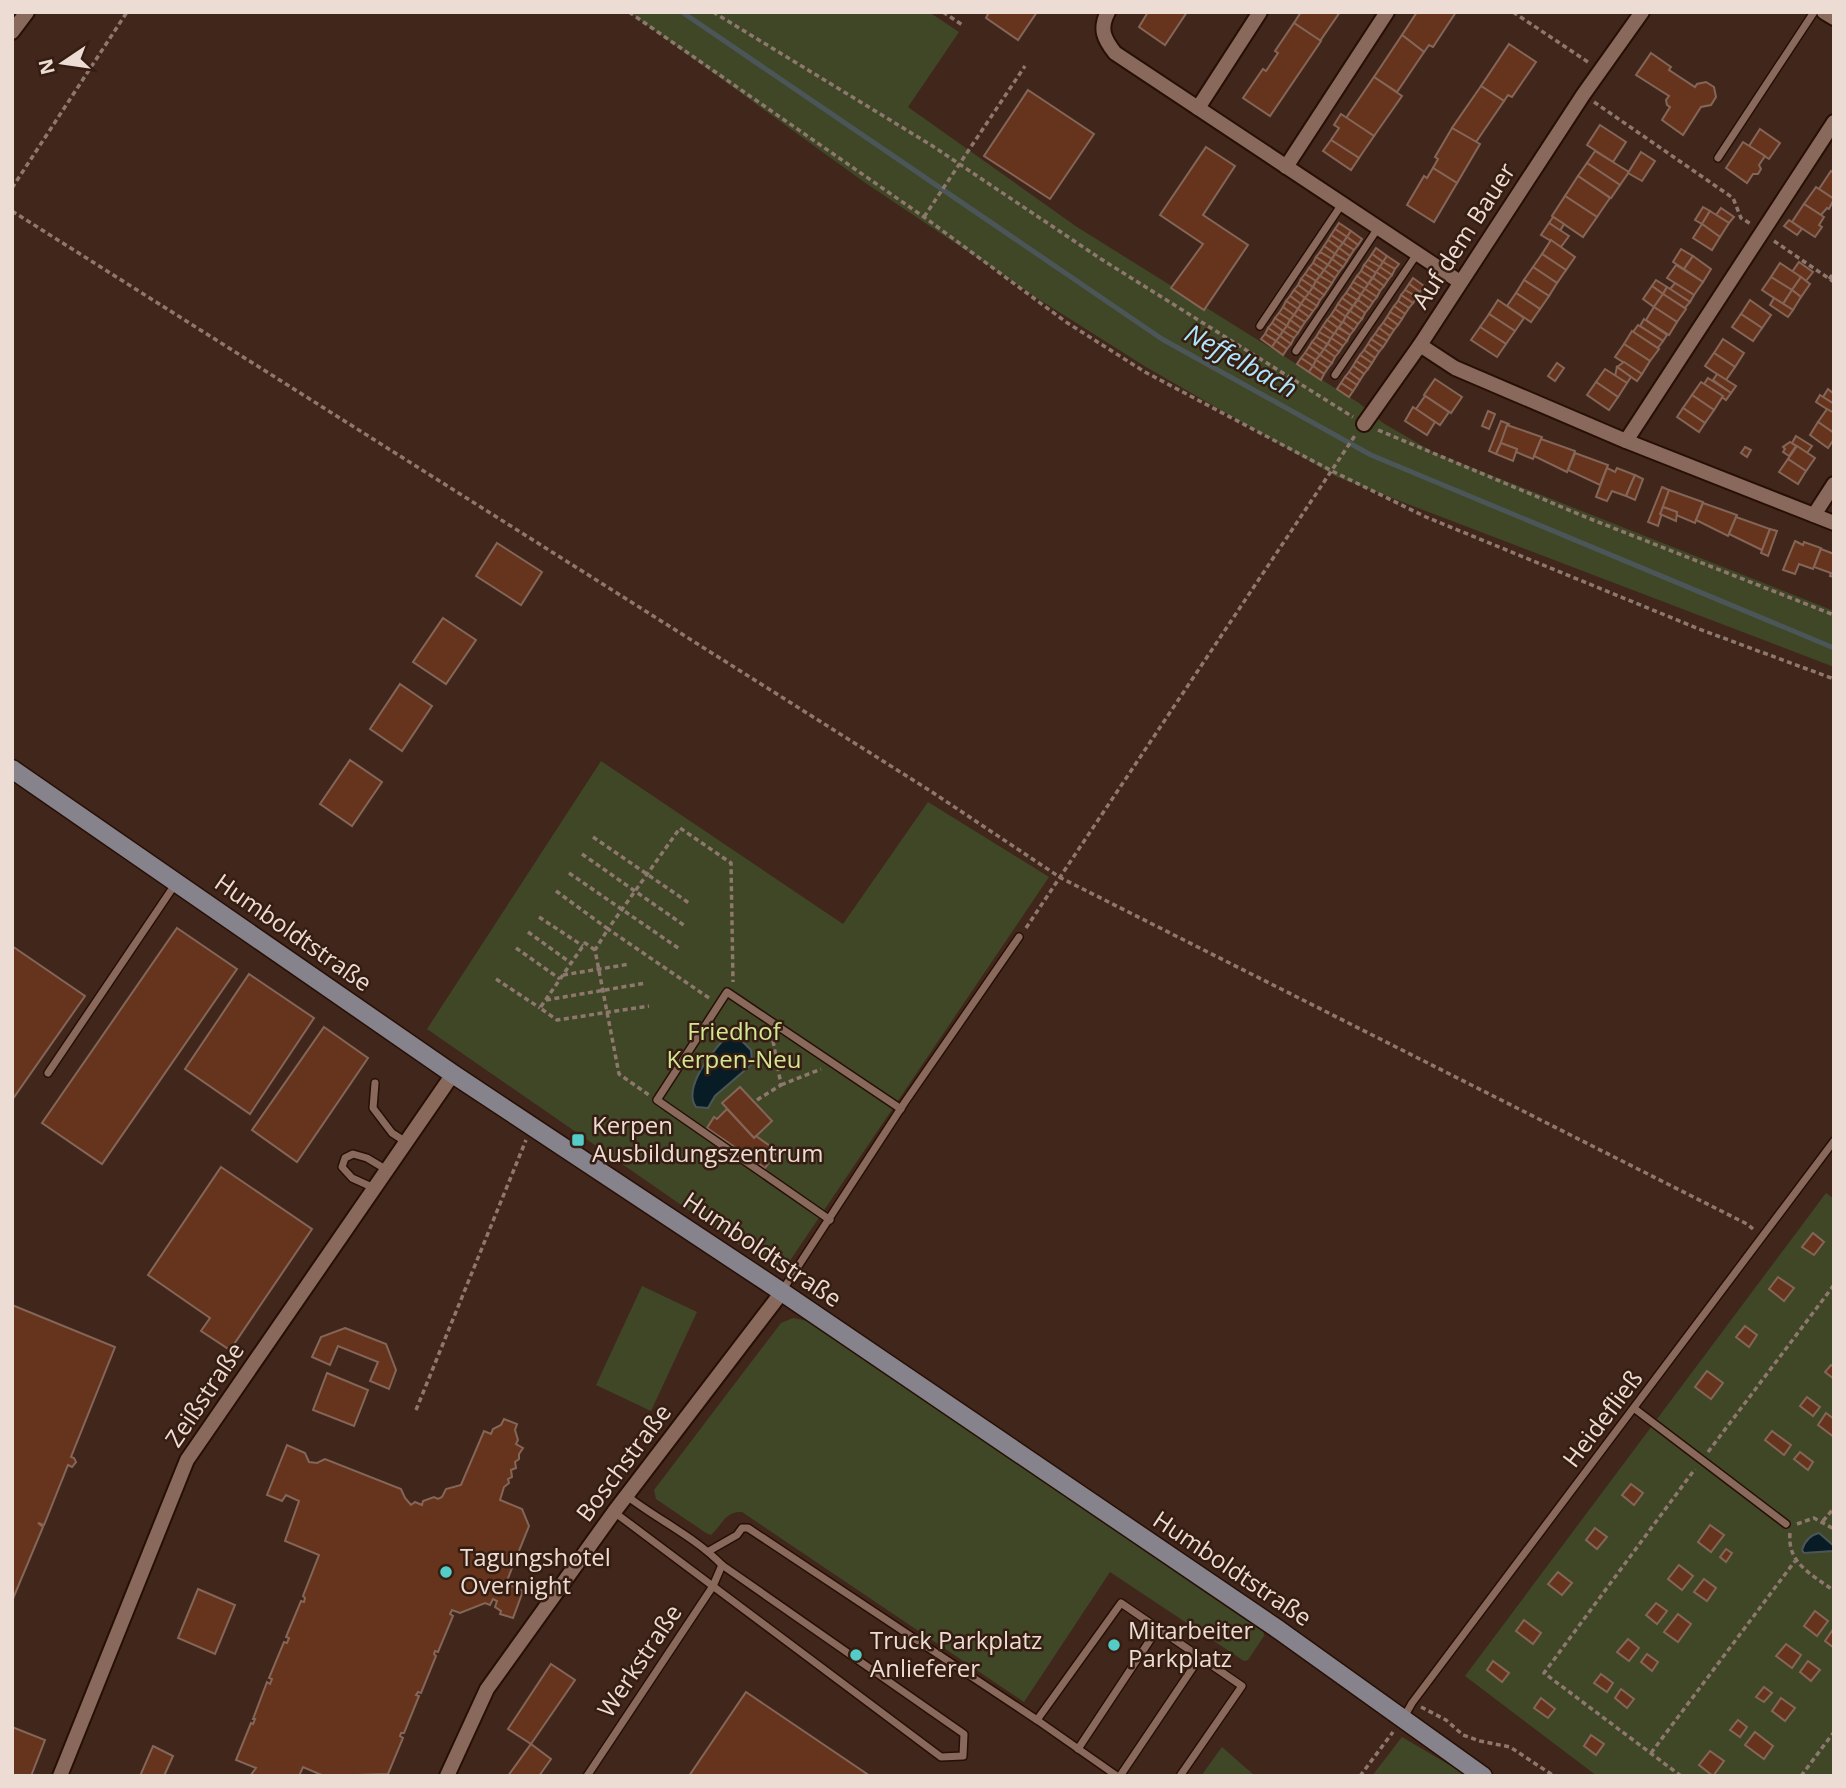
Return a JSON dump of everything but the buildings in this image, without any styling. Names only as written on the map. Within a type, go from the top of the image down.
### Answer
[{"type":"street","points":[[12,32],[27,12]]},
{"type":"street","points":[[1108,12],[1103,22],[1103,32],[1115,53],[1460,282]]},
{"type":"street","points":[[1198,108],[1260,12]]},
{"type":"street","points":[[1286,167],[1387,12]]},
{"type":"street","name":"Auf dem Bauer","points":[[1364,424],[1420,345],[1583,95],[1642,12]]},
{"type":"street","points":[[1824,12],[1834,18]]},
{"type":"street","points":[[1626,441],[1834,122]]},
{"type":"street","points":[[1420,345],[1455,368],[1626,441],[1834,523]]},
{"type":"street","points":[[1814,515],[1834,484]]},
{"type":"street","name":"Humboldtstraße","points":[[12,769],[453,1074],[782,1292],[1279,1630],[1483,1776]]},
{"type":"street","name":"Zeißstraße","points":[[60,1776],[187,1460],[453,1074]]},
{"type":"street","name":"Boschstraße","points":[[447,1776],[487,1689],[614,1512],[782,1292]]},
{"type":"lane","points":[[1718,158],[1814,12]]},
{"type":"lane","points":[[1260,326],[1342,204]]},
{"type":"lane","points":[[1296,351],[1378,228]]},
{"type":"lane","points":[[1335,375],[1417,254]]},
{"type":"lane","points":[[48,1073],[176,882]]},
{"type":"lane","points":[[782,1292],[901,1109],[1019,937]]},
{"type":"lane","points":[[830,1220],[657,1100],[727,992],[901,1109]]},
{"type":"lane","points":[[374,1083],[373,1108],[392,1133],[407,1142]]},
{"type":"lane","name":"Heidefließ","points":[[1403,1719],[1412,1703],[1834,1142]]},
{"type":"lane","points":[[374,1188],[346,1173],[342,1167],[345,1158],[353,1154],[387,1170]]},
{"type":"lane","points":[[1635,1409],[1786,1524]]},
{"type":"lane","points":[[614,1512],[941,1757],[963,1756],[964,1734],[722,1565],[709,1551],[650,1514],[627,1496]]},
{"type":"lane","points":[[709,1551],[737,1535],[743,1528],[748,1528],[1118,1776],[1200,1657]]},
{"type":"lane","name":"Werkstraße","points":[[587,1776],[713,1586],[722,1565]]},
{"type":"lane","points":[[1037,1720],[1121,1603],[1242,1686],[1180,1776]]},
{"type":"lane","points":[[1078,1749],[1157,1628]]},
{"type":"path","points":[[12,188],[127,12]]},
{"type":"path","points":[[629,12],[925,215],[1066,322],[1145,372],[1332,471],[1426,517],[1699,629],[1834,680]]},
{"type":"path","points":[[943,12],[964,26]]},
{"type":"path","points":[[1513,12],[1601,71]]},
{"type":"path","points":[[925,215],[1025,66]]},
{"type":"path","points":[[1583,95],[1733,198],[1741,218],[1831,281],[1834,272]]},
{"type":"path","points":[[12,211],[920,785],[1061,878],[1746,1224],[1763,1237]]},
{"type":"path","points":[[1019,937],[1364,424]]},
{"type":"path","points":[[595,950],[680,828],[731,863],[733,983],[727,992]]},
{"type":"path","points":[[593,837],[689,902]]},
{"type":"path","points":[[582,854],[685,926]]},
{"type":"path","points":[[569,873],[681,950]]},
{"type":"path","points":[[556,891],[719,1005]]},
{"type":"path","points":[[539,917],[583,946]]},
{"type":"path","points":[[528,932],[571,963]]},
{"type":"path","points":[[540,1008],[585,943],[595,950],[619,1074],[657,1100]]},
{"type":"path","points":[[516,948],[561,977],[630,964]]},
{"type":"path","points":[[496,979],[557,1020],[649,1006]]},
{"type":"path","points":[[546,1000],[646,984]]},
{"type":"path","points":[[770,1023],[781,1085]]},
{"type":"path","points":[[757,1100],[781,1085],[832,1064]]},
{"type":"path","points":[[416,1410],[532,1127]]},
{"type":"path","points":[[1681,1776],[1544,1673],[1834,1285]]},
{"type":"path","points":[[1823,1521],[1834,1508]]},
{"type":"path","points":[[1834,1529],[1814,1518],[1796,1525],[1790,1533],[1788,1547],[1795,1561],[1834,1591]]},
{"type":"path","points":[[1651,1754],[1795,1561]]},
{"type":"path","points":[[1412,1703],[1446,1720],[1463,1735],[1510,1747],[1554,1776]]},
{"type":"path","points":[[1360,1776],[1403,1719]]},
{"type":"path","points":[[1801,1776],[1834,1732]]},
{"type":"green space","points":[[629,12],[929,12],[959,32],[908,107],[1077,227],[1359,403],[1383,423],[1433,452],[1834,611],[1834,667],[1337,477],[1146,367],[1040,300],[864,182]]},
{"type":"green space","name":"Friedhof Kerpen-Neu","points":[[601,761],[843,924],[928,802],[1049,877],[781,1274],[427,1029]]},
{"type":"green space","points":[[1826,1193],[1834,1199],[1834,1776],[1597,1776],[1465,1676]]},
{"type":"green space","points":[[642,1286],[697,1312],[651,1411],[596,1385]]},
{"type":"green space","points":[[793,1318],[808,1321],[1263,1628],[1264,1636],[1248,1660],[1244,1661],[1110,1572],[1024,1702],[742,1512],[728,1516],[711,1535],[656,1499],[654,1490],[781,1323]]},
{"type":"green space","points":[[1402,1737],[1468,1776],[1372,1776]]},
{"type":"green space","points":[[1222,1747],[1255,1776],[1201,1776]]},
{"type":"water","points":[[727,1036],[741,1040],[751,1050],[752,1064],[715,1096],[708,1108],[696,1107],[693,1090],[696,1080],[707,1060]]},
{"type":"water","points":[[1819,1533],[1834,1546],[1833,1551],[1804,1553],[1802,1550],[1806,1541]]},
{"type":"waterway","name":"Neffelbach","points":[[682,12],[1162,339],[1371,455],[1834,648]]},
{"type":"place","name":"Kerpen Ausbildungszentrum","points":[[578,1140]]},
{"type":"place","name":"Tagungshotel Overnight","points":[[446,1572]]},
{"type":"place","name":"Mitarbeiter Parkplatz","points":[[1114,1645]]},
{"type":"place","name":"Truck Parkplatz Anlieferer","points":[[856,1655]]}]
